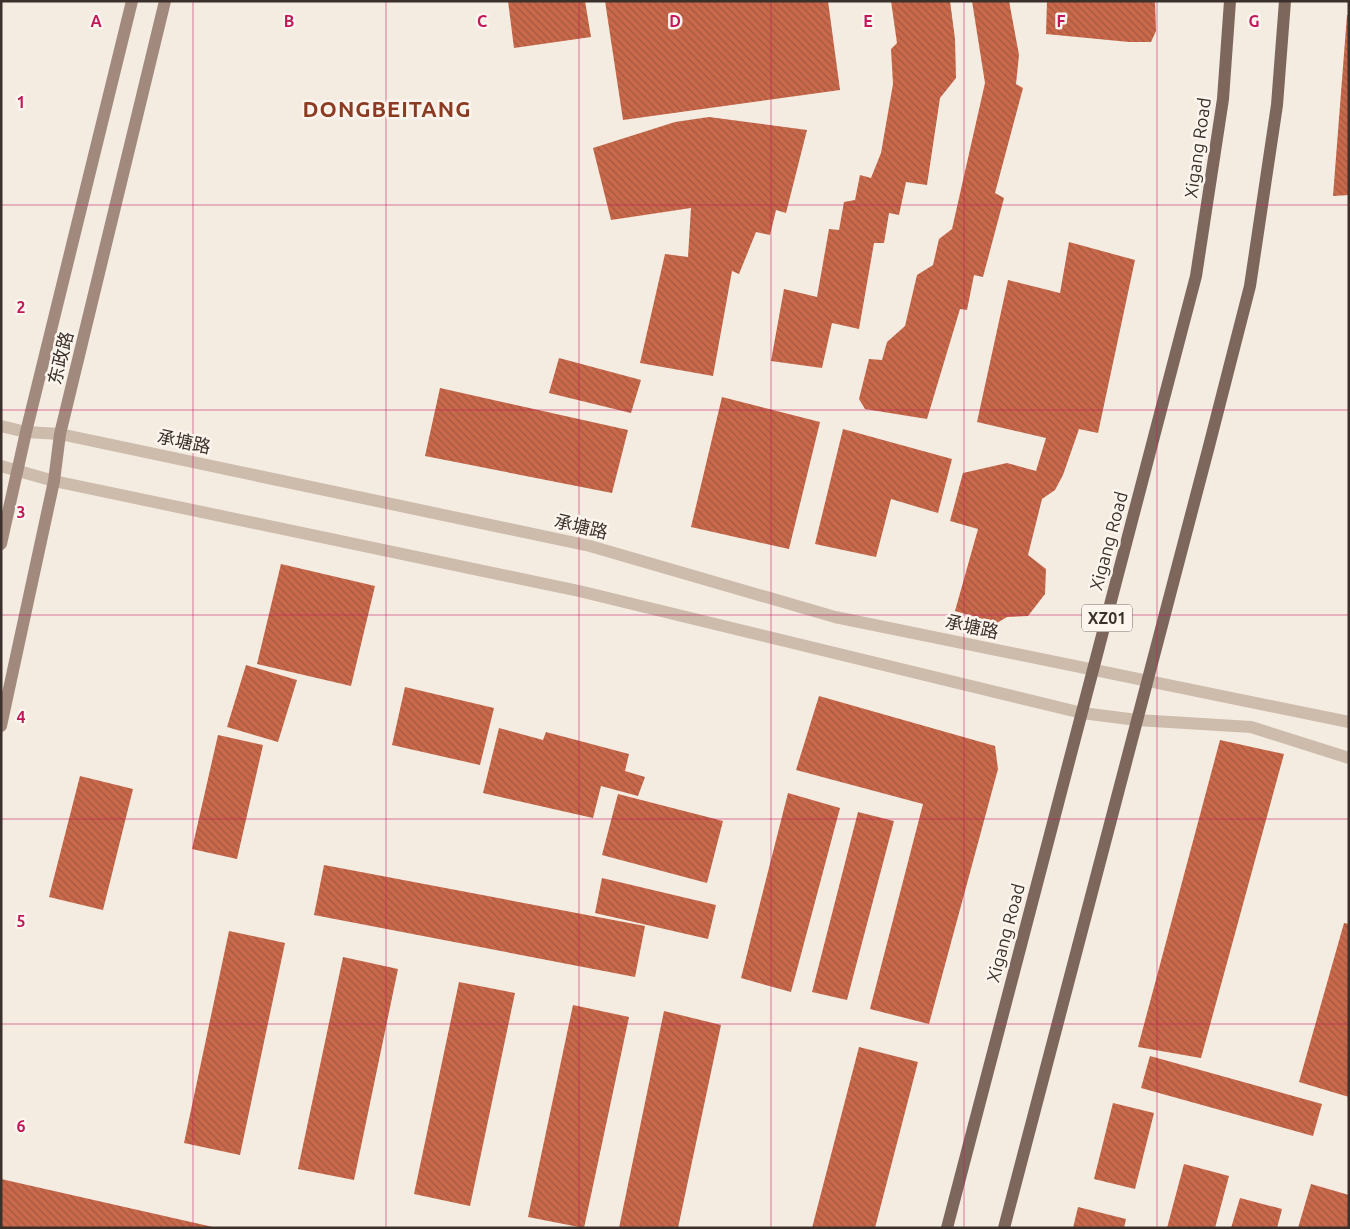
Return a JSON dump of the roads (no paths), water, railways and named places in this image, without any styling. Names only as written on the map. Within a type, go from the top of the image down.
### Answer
[{"type":"main road","name":"东政路","points":[[1,544],[26,432],[132,1]]},
{"type":"main road","name":"东政路","points":[[1,726],[54,481],[60,434],[165,1]]},
{"type":"main road","name":"Xigang Road","points":[[947,1228],[1196,276],[1223,100],[1230,1]]},
{"type":"main road","points":[[1004,1228],[1250,286],[1278,105],[1285,1]]},
{"type":"street","name":"承塘路","points":[[1,426],[26,432],[60,434],[590,546],[835,617],[1349,722]]},
{"type":"street","points":[[1,466],[54,481],[579,591],[1082,713],[1137,720],[1251,727],[1349,758]]},
{"type":"district","name":"DONGBEITANG","points":[[387,109]]}]
